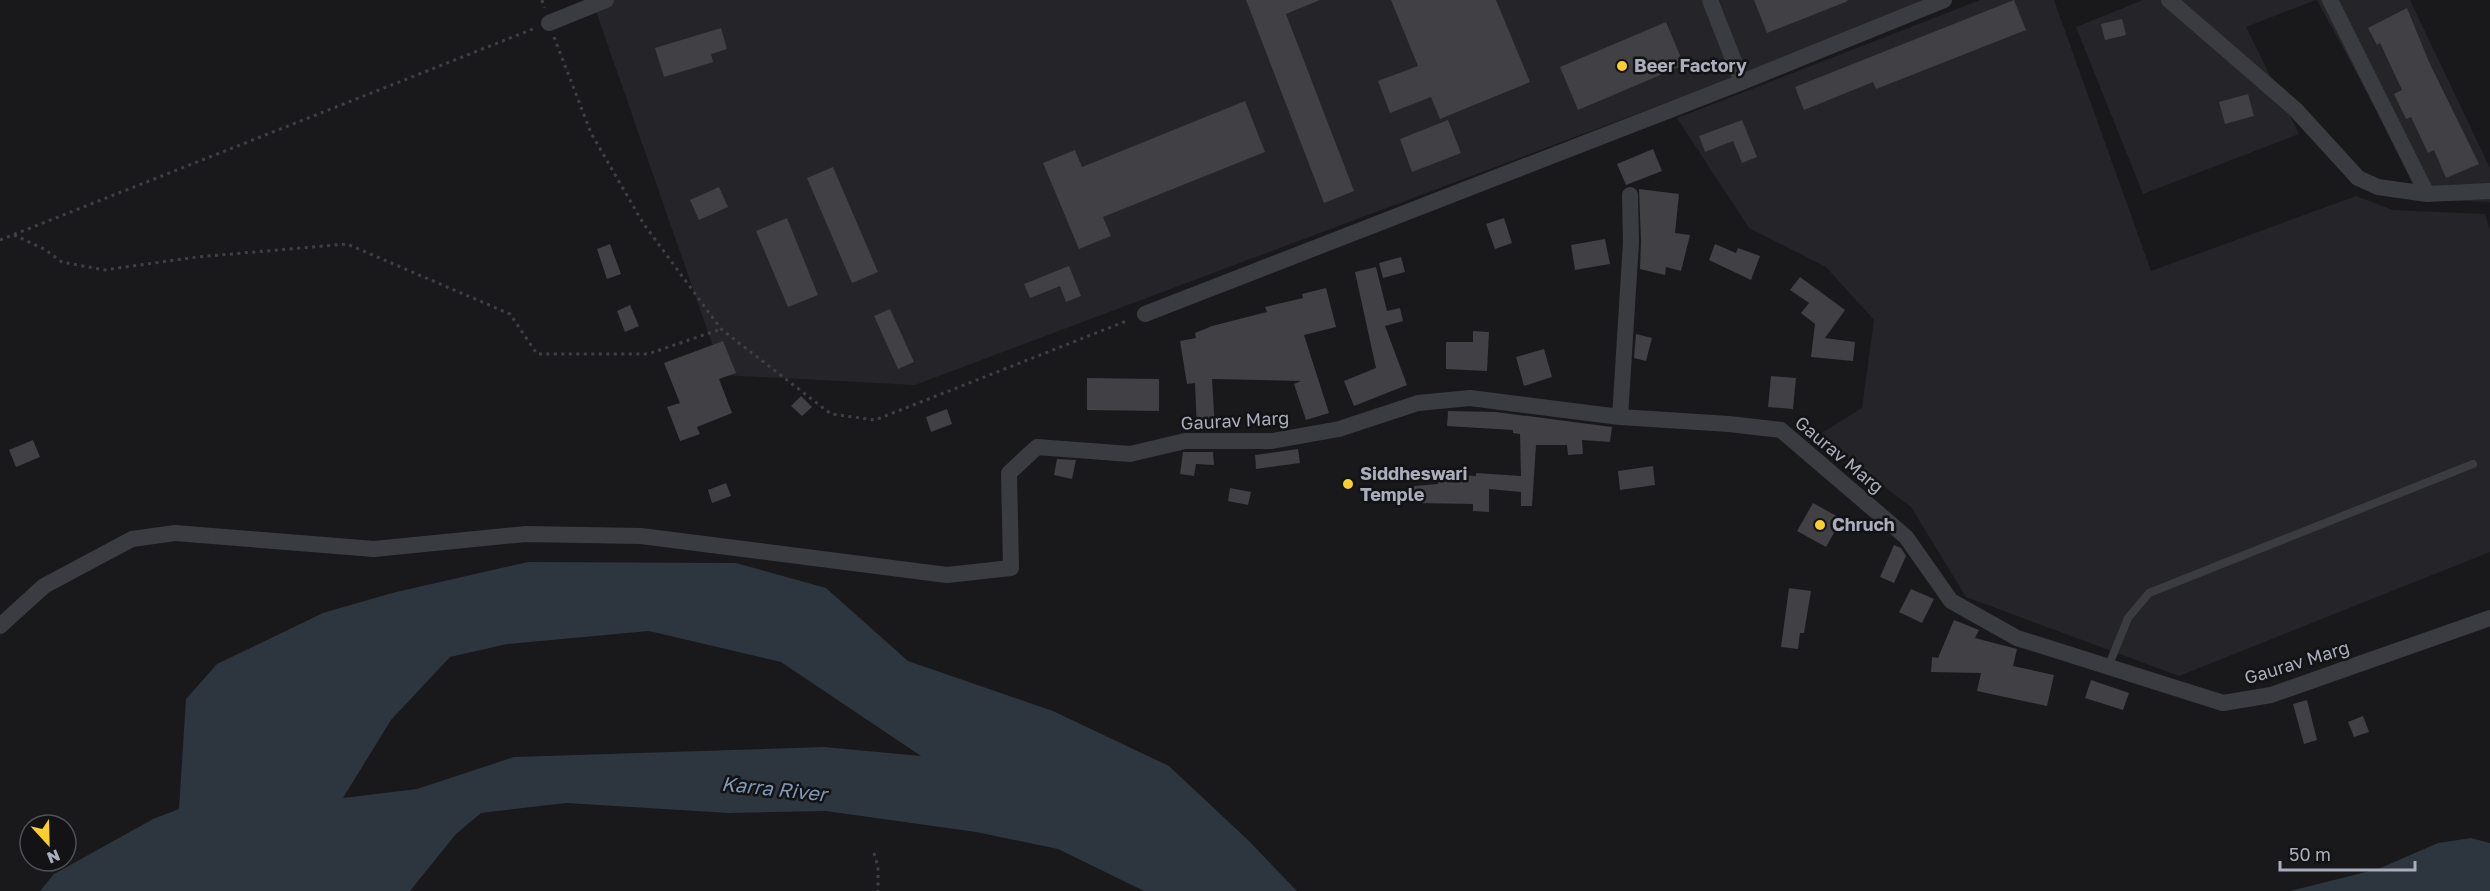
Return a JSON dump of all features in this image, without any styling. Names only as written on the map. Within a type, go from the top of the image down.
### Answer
[{"type":"street","points":[[549,23],[606,0]]},
{"type":"street","points":[[1710,0],[1742,82]]},
{"type":"street","points":[[1145,314],[1742,82],[1944,0]]},
{"type":"street","points":[[2169,0],[2295,109],[2358,178],[2378,187],[2427,194],[2490,190]]},
{"type":"street","points":[[2330,0],[2427,194]]},
{"type":"street","points":[[1620,417],[1631,242],[1630,195]]},
{"type":"street","name":"Gaurav Marg","points":[[0,626],[44,586],[132,540],[175,532],[374,549],[526,534],[641,536],[947,575],[1011,568],[1010,473],[1037,447],[1130,454],[1185,441],[1272,441],[1339,429],[1418,403],[1470,398],[1620,417],[1781,430],[1906,537],[1951,602],[2017,638],[2223,703],[2271,695],[2490,618]]},
{"type":"lane","points":[[2108,667],[2128,618],[2149,593],[2473,464]]},
{"type":"path","points":[[542,0],[591,133],[643,223],[721,329],[831,414],[875,420],[1145,314]]},
{"type":"path","points":[[0,240],[549,23]]},
{"type":"path","points":[[14,235],[44,249],[62,262],[104,270],[197,257],[347,244],[510,314],[537,354],[648,354],[721,329]]},
{"type":"path","points":[[874,853],[878,867],[878,891]]},
{"type":"shaded area","points":[[592,0],[1940,0],[915,385],[723,375]]},
{"type":"shaded area","points":[[1980,0],[2054,0],[2151,271],[2356,196],[2393,210],[2485,214],[2490,230],[2490,552],[2179,676],[1966,597],[1911,507],[1817,436],[1862,408],[1874,320],[1826,267],[1749,228],[1677,118]]},
{"type":"shaded area","points":[[2143,0],[2316,0],[2246,27],[2299,134],[2143,194],[2076,27]]},
{"type":"shaded area","points":[[2317,0],[2410,0],[2490,168],[2490,202],[2425,200]]},
{"type":"water","name":"Karra River","points":[[528,562],[736,563],[826,588],[908,661],[1053,711],[1169,766],[1249,841],[1297,891],[1144,891],[1058,849],[976,832],[826,811],[729,813],[566,803],[481,813],[456,834],[410,891],[40,891],[54,874],[78,873],[78,861],[153,819],[179,809],[186,699],[217,664],[323,613],[392,593]],"holes":[[[649,631],[781,662],[921,756],[824,747],[514,757],[417,789],[343,798],[391,720],[450,657],[507,644]]]},
{"type":"water","points":[[2471,838],[2490,843],[2490,891],[2290,891],[2378,869],[2438,843]]},
{"type":"building","points":[[1246,0],[1320,0],[1286,14],[1354,191],[1324,203]]},
{"type":"building","points":[[1391,0],[1496,0],[1530,82],[1440,119],[1431,97],[1390,113],[1378,81],[1418,66]]},
{"type":"building","points":[[1754,0],[1847,0],[1848,1],[1767,33]]},
{"type":"building","points":[[2014,0],[2026,30],[1876,89],[1873,82],[1804,110],[1795,87]]},
{"type":"building","points":[[2407,8],[2429,62],[2479,164],[2446,178],[2434,150],[2428,153],[2411,117],[2406,119],[2394,94],[2402,90],[2380,43],[2377,45],[2368,28]]},
{"type":"building","points":[[2122,19],[2126,35],[2105,40],[2101,24]]},
{"type":"building","name":"Beer Factory","points":[[1666,22],[1684,65],[1578,110],[1560,67]]},
{"type":"building","points":[[721,28],[727,49],[711,54],[713,62],[664,77],[655,48]]},
{"type":"building","points":[[2248,94],[2254,116],[2225,124],[2219,102]]},
{"type":"building","points":[[1245,101],[1265,152],[1103,217],[1111,236],[1079,249],[1043,163],[1075,150],[1082,167]]},
{"type":"building","points":[[1448,120],[1461,153],[1412,172],[1400,139]]},
{"type":"building","points":[[1742,120],[1757,157],[1742,163],[1733,141],[1705,152],[1699,136]]},
{"type":"building","points":[[1653,149],[1662,171],[1626,185],[1617,164]]},
{"type":"building","points":[[833,167],[878,272],[852,283],[807,178]]},
{"type":"building","points":[[719,187],[728,207],[699,220],[690,200]]},
{"type":"building","points":[[1639,189],[1679,194],[1675,233],[1690,235],[1681,271],[1666,267],[1665,275],[1640,269]]},
{"type":"building","points":[[787,218],[818,295],[788,307],[756,231]]},
{"type":"building","points":[[1504,218],[1512,243],[1495,249],[1486,224]]},
{"type":"building","points":[[1605,239],[1610,264],[1575,270],[1571,245]]},
{"type":"building","points":[[610,244],[621,274],[607,279],[597,249]]},
{"type":"building","points":[[1715,244],[1736,253],[1738,248],[1760,256],[1751,280],[1709,260]]},
{"type":"building","points":[[1401,257],[1405,272],[1383,278],[1379,263]]},
{"type":"building","points":[[1069,266],[1081,296],[1066,302],[1060,286],[1030,298],[1024,284]]},
{"type":"building","points":[[1376,267],[1387,311],[1400,308],[1403,321],[1385,326],[1407,385],[1354,406],[1344,381],[1376,368],[1355,272]]},
{"type":"building","points":[[1800,277],[1845,310],[1825,338],[1855,342],[1853,361],[1811,357],[1815,324],[1801,313],[1809,303],[1790,290]]},
{"type":"building","points":[[1326,288],[1336,327],[1304,335],[1329,413],[1306,420],[1294,384],[1301,381],[1212,379],[1215,430],[1197,430],[1195,383],[1187,384],[1180,341],[1196,338],[1195,333],[1212,326],[1267,312],[1265,307],[1303,298],[1302,294]]},
{"type":"building","points":[[630,305],[639,326],[625,332],[617,311]]},
{"type":"building","points":[[890,309],[914,362],[898,369],[874,316]]},
{"type":"building","points":[[1473,331],[1489,332],[1487,371],[1446,369],[1446,342],[1473,342]]},
{"type":"building","points":[[1636,334],[1652,338],[1646,361],[1634,358]]},
{"type":"building","points":[[723,341],[736,373],[719,379],[732,413],[697,427],[700,434],[680,441],[667,407],[680,403],[664,363]]},
{"type":"building","points":[[1544,349],[1552,377],[1524,386],[1516,357]]},
{"type":"building","points":[[1771,376],[1796,378],[1793,409],[1768,407]]},
{"type":"building","points":[[1087,378],[1159,379],[1159,411],[1087,410]]},
{"type":"building","points":[[801,396],[812,407],[802,416],[791,406]]},
{"type":"building","points":[[947,409],[952,424],[931,432],[926,417]]},
{"type":"building","points":[[1448,411],[1496,412],[1612,427],[1610,442],[1582,440],[1583,454],[1568,455],[1567,445],[1536,445],[1532,506],[1521,506],[1521,492],[1489,489],[1489,512],[1473,511],[1473,504],[1415,503],[1414,486],[1438,484],[1439,474],[1476,476],[1476,473],[1521,476],[1520,434],[1513,433],[1513,430],[1447,426]]},
{"type":"building","points":[[33,440],[40,457],[16,467],[9,450]]},
{"type":"building","points":[[1298,449],[1300,463],[1256,469],[1255,455]]},
{"type":"building","points":[[1183,452],[1213,452],[1214,465],[1196,464],[1194,476],[1180,474]]},
{"type":"building","points":[[1057,459],[1076,460],[1072,479],[1054,475]]},
{"type":"building","points":[[1653,466],[1655,485],[1620,490],[1618,471]]},
{"type":"building","points":[[726,483],[731,496],[712,503],[708,490]]},
{"type":"building","points":[[1230,488],[1251,492],[1248,505],[1228,501]]},
{"type":"building","name":"Chruch","points":[[1813,503],[1842,519],[1826,547],[1797,531]]},
{"type":"building","points":[[1894,545],[1901,548],[1906,556],[1894,583],[1880,577]]},
{"type":"building","points":[[1789,588],[1811,591],[1804,633],[1800,633],[1798,649],[1781,647]]},
{"type":"building","points":[[1911,589],[1934,599],[1922,623],[1899,612]]},
{"type":"building","points":[[1954,620],[1979,630],[1975,638],[2017,649],[2013,666],[2054,675],[2047,706],[1977,691],[1981,673],[1931,672],[1932,657],[1938,658]]},
{"type":"building","points":[[2091,680],[2129,693],[2123,710],[2085,698]]},
{"type":"building","points":[[2307,700],[2317,740],[2304,744],[2293,704]]},
{"type":"building","points":[[2363,716],[2369,732],[2354,737],[2348,722]]},
{"type":"place","name":"Beer Factory","points":[[1622,66]]},
{"type":"place","name":"Siddheswari Temple","points":[[1348,484]]},
{"type":"place","name":"Chruch","points":[[1820,525]]}]
